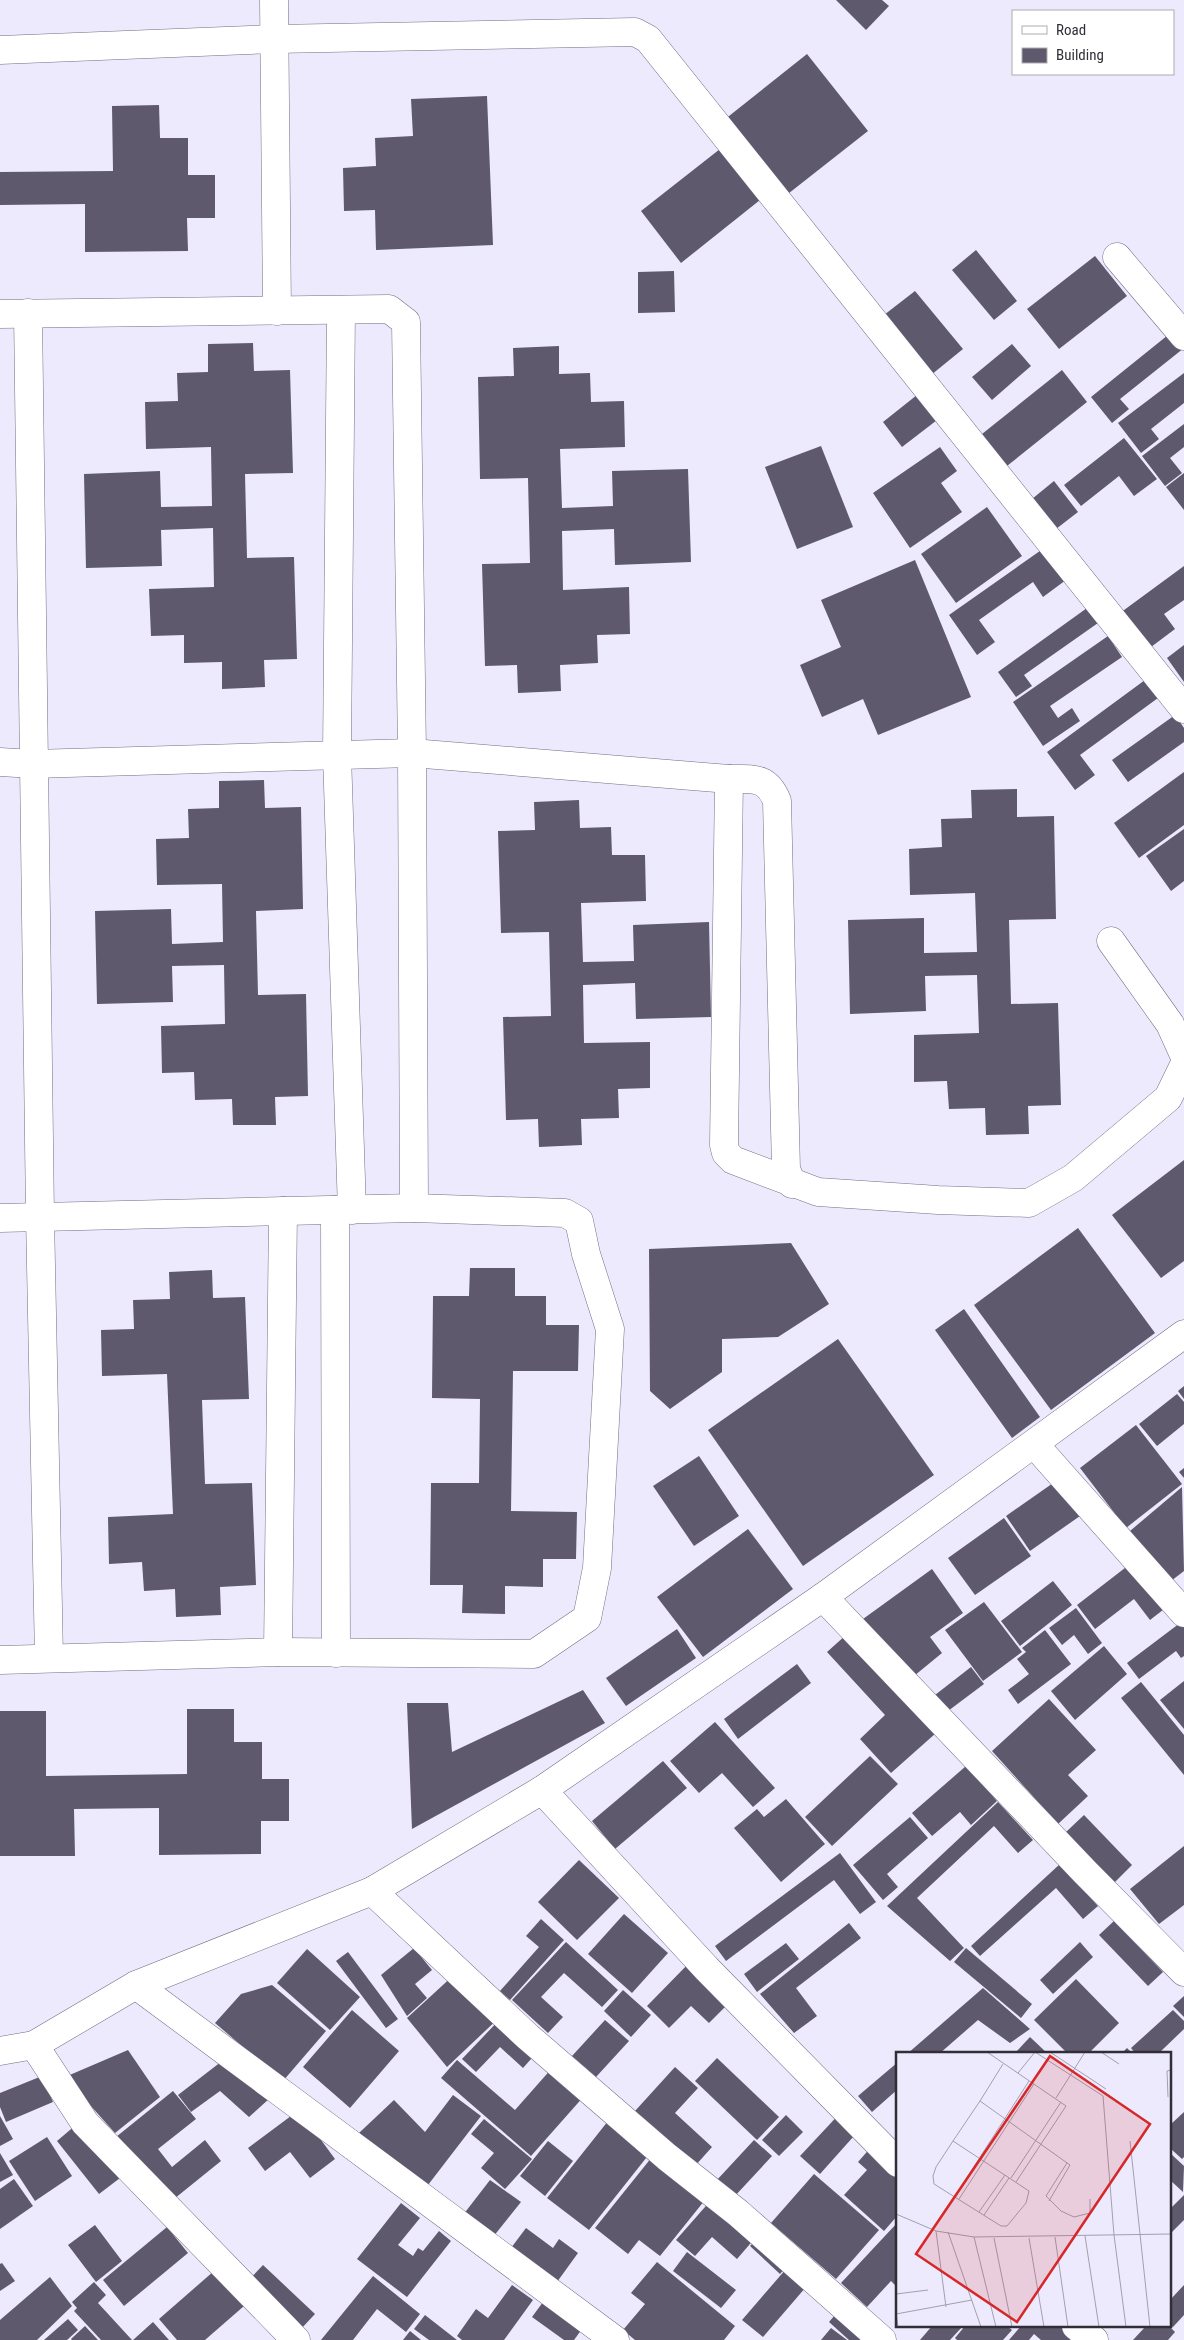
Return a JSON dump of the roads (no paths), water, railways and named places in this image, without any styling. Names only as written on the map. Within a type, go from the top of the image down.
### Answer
[{"type":"street","points":[[274,0],[277,311]]},
{"type":"street","points":[[0,50],[275,39],[635,32],[648,39],[1184,709]]},
{"type":"street","points":[[1117,257],[1184,336]]},
{"type":"street","points":[[0,314],[389,309],[406,322],[412,753],[414,1208]]},
{"type":"street","points":[[336,1653],[343,1210],[337,755],[340,310]]},
{"type":"street","points":[[28,313],[40,1216],[49,1658]]},
{"type":"street","points":[[0,762],[33,764],[412,753],[759,780],[772,789],[777,801],[786,1169],[792,1184]]},
{"type":"street","points":[[729,779],[724,1145],[726,1153],[733,1160],[792,1184],[818,1192],[938,1200],[1029,1203],[1073,1178],[1168,1098],[1184,1065]]},
{"type":"street","points":[[1111,941],[1170,1024],[1184,1055]]},
{"type":"street","points":[[0,1218],[414,1208],[566,1213],[578,1221],[586,1254],[610,1329],[596,1568],[587,1618],[534,1654],[278,1652],[0,1660]]},
{"type":"street","points":[[278,1652],[283,1211]]},
{"type":"street","points":[[0,2051],[34,2044],[136,1985],[372,1891],[542,1790],[823,1596],[1035,1445],[1184,1334]]},
{"type":"street","points":[[1035,1445],[1184,1613]]},
{"type":"street","points":[[823,1596],[1084,1872],[1184,1972]]},
{"type":"street","points":[[542,1790],[707,1969],[896,2161]]},
{"type":"street","points":[[372,1891],[528,2036],[667,2157],[738,2213],[882,2340]]},
{"type":"street","points":[[136,1985],[615,2340]]},
{"type":"street","points":[[34,2044],[85,2123],[296,2340]]},
{"type":"street","points":[[1079,2328],[1094,2340]]}]
